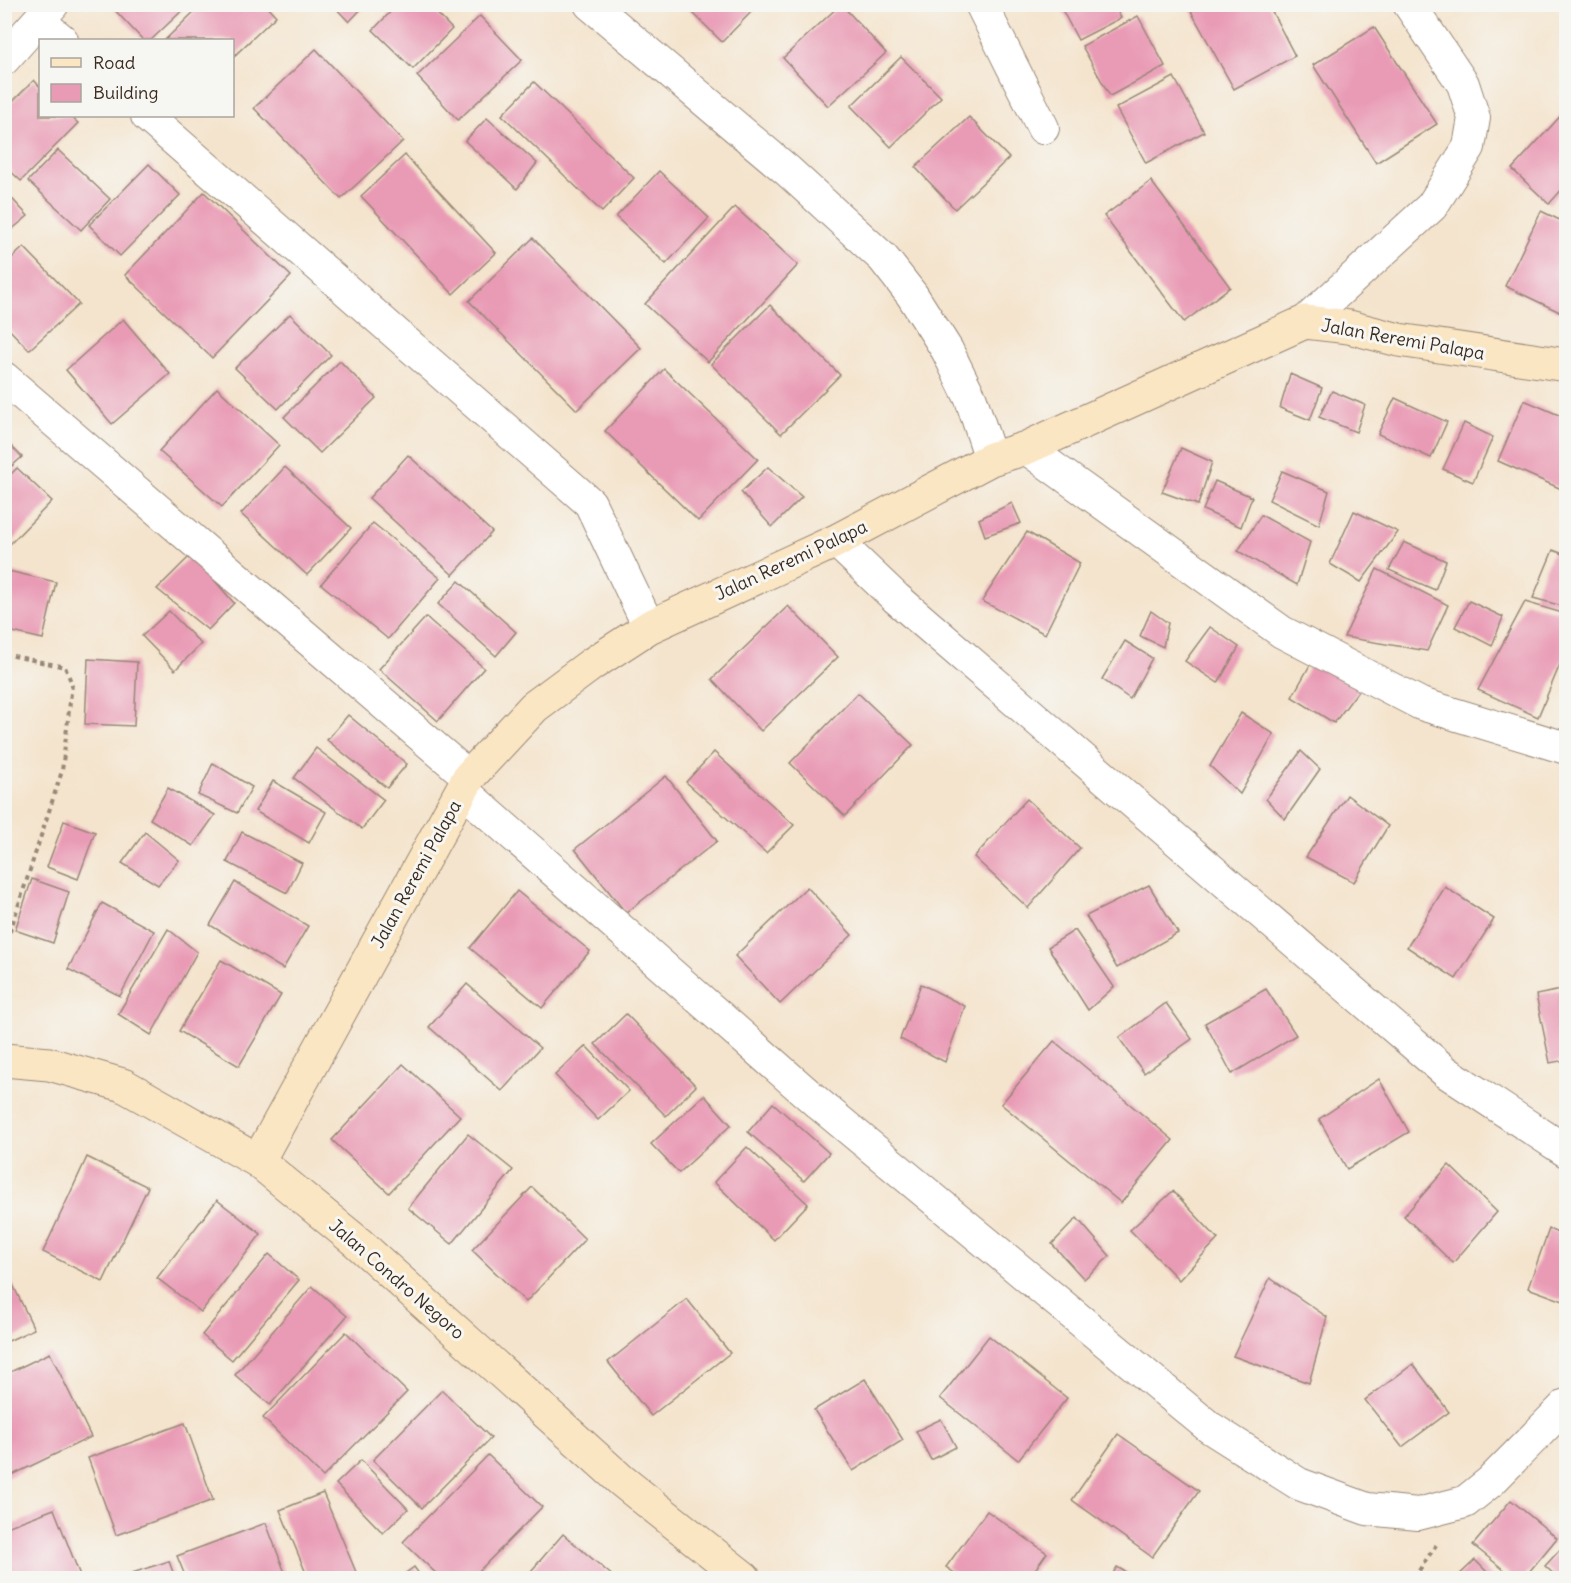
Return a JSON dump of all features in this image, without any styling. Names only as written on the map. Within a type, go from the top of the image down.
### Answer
[{"type":"street","points":[[590,4],[789,171],[883,258],[912,295],[946,350],[971,399],[991,459]]},
{"type":"street","points":[[981,4],[1043,128]]},
{"type":"street","points":[[1305,322],[1431,206],[1469,147],[1474,118],[1463,84],[1408,4]]},
{"type":"street","points":[[4,59],[51,22]]},
{"type":"street","points":[[148,117],[590,503],[649,627]]},
{"type":"street","name":"Jalan Reremi Palapa","points":[[258,1161],[466,783],[534,707],[592,664],[649,627],[836,541],[991,459],[1026,448],[1305,322],[1349,327],[1399,340],[1566,365]]},
{"type":"street","points":[[4,378],[466,783],[864,1142],[1209,1427],[1299,1484],[1367,1509],[1418,1514],[1465,1502],[1490,1482],[1566,1405]]},
{"type":"street","points":[[1026,448],[1282,632],[1421,704],[1566,748]]},
{"type":"street","points":[[836,541],[896,598],[1446,1072],[1566,1152]]},
{"type":"street","name":"Jalan Condro Negoro","points":[[4,1060],[49,1064],[123,1084],[258,1161],[357,1242],[622,1481],[744,1578]]},
{"type":"path","points":[[4,654],[64,668],[72,684],[62,771],[4,950]]},
{"type":"building","points":[[109,4],[189,4],[152,39],[142,39]]},
{"type":"building","points":[[202,4],[265,4],[276,16],[234,56],[234,39],[166,39]]},
{"type":"building","points":[[332,4],[366,4],[349,22]]},
{"type":"building","points":[[398,4],[428,4],[452,29],[413,69],[373,30]]},
{"type":"building","points":[[684,4],[759,4],[722,42]]},
{"type":"building","points":[[841,4],[886,53],[828,106],[783,58]]},
{"type":"building","points":[[1059,4],[1113,4],[1121,18],[1078,40]]},
{"type":"building","points":[[1187,4],[1268,4],[1295,56],[1234,89]]},
{"type":"building","points":[[480,16],[522,60],[458,120],[417,76]]},
{"type":"building","points":[[1138,16],[1165,66],[1110,96],[1082,46]]},
{"type":"building","points":[[1374,27],[1437,124],[1376,163],[1313,65]]},
{"type":"building","points":[[316,49],[403,141],[341,199],[254,108]]},
{"type":"building","points":[[901,57],[941,97],[891,147],[851,106]]},
{"type":"building","points":[[1174,77],[1204,132],[1146,163],[1116,108]]},
{"type":"building","points":[[34,80],[39,86],[39,117],[71,117],[78,123],[21,181],[4,165],[4,110]]},
{"type":"building","points":[[534,82],[634,178],[602,212],[502,115]]},
{"type":"building","points":[[1566,110],[1566,185],[1549,204],[1512,169]]},
{"type":"building","points":[[969,117],[1009,158],[955,209],[915,167]]},
{"type":"building","points":[[487,118],[537,163],[517,189],[465,141]]},
{"type":"building","points":[[58,150],[110,199],[81,230],[28,181]]},
{"type":"building","points":[[405,155],[496,253],[453,294],[361,196]]},
{"type":"building","points":[[149,164],[180,195],[120,256],[89,225]]},
{"type":"building","points":[[659,171],[709,218],[666,264],[616,217]]},
{"type":"building","points":[[1151,181],[1230,287],[1184,322],[1104,216]]},
{"type":"building","points":[[4,190],[28,216],[4,236]]},
{"type":"building","points":[[204,192],[291,276],[212,358],[125,275]]},
{"type":"building","points":[[735,207],[798,265],[708,362],[645,304]]},
{"type":"building","points":[[1541,211],[1566,223],[1566,315],[1505,286]]},
{"type":"building","points":[[533,238],[641,348],[577,410],[469,301]]},
{"type":"building","points":[[24,247],[79,304],[29,350],[4,324],[4,265]]},
{"type":"building","points":[[770,305],[840,375],[781,434],[711,364]]},
{"type":"building","points":[[290,314],[331,355],[278,409],[235,368]]},
{"type":"building","points":[[123,319],[170,374],[112,424],[66,370]]},
{"type":"building","points":[[340,361],[376,398],[320,453],[284,417]]},
{"type":"building","points":[[664,369],[758,459],[698,521],[605,431]]},
{"type":"building","points":[[1290,374],[1322,388],[1310,420],[1280,408]]},
{"type":"building","points":[[217,388],[279,445],[222,507],[159,451]]},
{"type":"building","points":[[1332,391],[1365,405],[1356,432],[1319,417]]},
{"type":"building","points":[[1395,398],[1447,422],[1431,458],[1378,434]]},
{"type":"building","points":[[1524,400],[1566,418],[1566,491],[1498,461]]},
{"type":"building","points":[[1464,423],[1493,437],[1473,482],[1443,469]]},
{"type":"building","points":[[4,439],[22,457],[4,473]]},
{"type":"building","points":[[1181,448],[1212,462],[1198,505],[1162,492]]},
{"type":"building","points":[[408,455],[492,532],[453,575],[369,498]]},
{"type":"building","points":[[285,467],[351,528],[307,575],[241,514]]},
{"type":"building","points":[[768,467],[802,497],[772,527],[741,492]]},
{"type":"building","points":[[17,468],[52,501],[10,544],[4,539],[4,481]]},
{"type":"building","points":[[1282,471],[1329,491],[1319,525],[1269,500]]},
{"type":"building","points":[[1215,481],[1252,497],[1241,527],[1203,510]]},
{"type":"building","points":[[1012,503],[1021,523],[985,536],[979,519]]},
{"type":"building","points":[[1354,511],[1398,532],[1361,582],[1330,564]]},
{"type":"building","points":[[1261,515],[1310,542],[1297,585],[1238,551]]},
{"type":"building","points":[[373,523],[440,578],[388,639],[321,584]]},
{"type":"building","points":[[1027,532],[1080,563],[1045,634],[982,601]]},
{"type":"building","points":[[1404,542],[1446,561],[1435,590],[1389,570]]},
{"type":"building","points":[[1553,550],[1566,555],[1566,607],[1533,598]]},
{"type":"building","points":[[192,554],[234,603],[208,630],[157,589]]},
{"type":"building","points":[[1377,569],[1448,605],[1427,651],[1344,637]]},
{"type":"building","points":[[4,570],[56,582],[43,639],[4,630]]},
{"type":"building","points":[[459,581],[516,632],[496,656],[438,604]]},
{"type":"building","points":[[1469,601],[1503,617],[1492,646],[1455,627]]},
{"type":"building","points":[[1525,602],[1566,614],[1566,650],[1538,717],[1478,690]]},
{"type":"building","points":[[788,606],[838,657],[761,731],[712,679]]},
{"type":"building","points":[[169,611],[201,644],[175,670],[142,636]]},
{"type":"building","points":[[1151,611],[1168,623],[1163,647],[1140,636]]},
{"type":"building","points":[[426,617],[484,668],[438,721],[379,669]]},
{"type":"building","points":[[1210,627],[1239,647],[1218,683],[1185,661]]},
{"type":"building","points":[[1125,641],[1152,658],[1130,699],[1102,679]]},
{"type":"building","points":[[1314,658],[1362,686],[1334,723],[1292,697]]},
{"type":"building","points":[[88,659],[137,662],[134,726],[85,724]]},
{"type":"building","points":[[858,693],[913,745],[845,816],[790,763]]},
{"type":"building","points":[[1241,713],[1274,734],[1240,794],[1210,766]]},
{"type":"building","points":[[348,715],[407,764],[387,788],[327,740]]},
{"type":"building","points":[[316,748],[384,800],[362,829],[294,778]]},
{"type":"building","points":[[1301,751],[1320,769],[1285,819],[1266,799]]},
{"type":"building","points":[[714,752],[794,825],[766,853],[686,782]]},
{"type":"building","points":[[213,763],[252,787],[237,813],[198,795]]},
{"type":"building","points":[[666,776],[717,841],[626,913],[575,849]]},
{"type":"building","points":[[273,781],[326,812],[309,843],[255,811]]},
{"type":"building","points":[[168,788],[215,815],[193,846],[150,819]]},
{"type":"building","points":[[1347,795],[1388,826],[1354,882],[1306,857]]},
{"type":"building","points":[[1027,799],[1080,848],[1028,908],[974,857]]},
{"type":"building","points":[[64,821],[95,832],[78,879],[47,867]]},
{"type":"building","points":[[145,832],[179,860],[158,885],[122,863]]},
{"type":"building","points":[[242,832],[302,863],[287,893],[227,862]]},
{"type":"building","points":[[32,879],[69,892],[53,943],[15,930]]},
{"type":"building","points":[[235,882],[308,926],[283,969],[210,925]]},
{"type":"building","points":[[1149,885],[1178,933],[1117,968],[1086,916]]},
{"type":"building","points":[[807,887],[852,935],[780,1004],[735,956]]},
{"type":"building","points":[[1445,887],[1494,919],[1456,979],[1407,947]]},
{"type":"building","points":[[517,891],[590,951],[542,1008],[470,948]]},
{"type":"building","points":[[102,903],[154,931],[120,996],[68,969]]},
{"type":"building","points":[[168,929],[197,952],[151,1035],[118,1014]]},
{"type":"building","points":[[1075,930],[1114,987],[1088,1010],[1048,947]]},
{"type":"building","points":[[221,960],[281,995],[239,1066],[179,1031]]},
{"type":"building","points":[[467,984],[540,1048],[502,1091],[429,1027]]},
{"type":"building","points":[[921,984],[965,1006],[945,1062],[900,1039]]},
{"type":"building","points":[[1266,989],[1296,1035],[1232,1074],[1205,1023]]},
{"type":"building","points":[[1566,989],[1566,1060],[1550,1063],[1536,995]]},
{"type":"building","points":[[1166,1003],[1192,1039],[1144,1073],[1119,1038]]},
{"type":"building","points":[[626,1014],[696,1086],[666,1116],[595,1044]]},
{"type":"building","points":[[1054,1041],[1173,1140],[1121,1203],[1001,1104]]},
{"type":"building","points":[[586,1046],[629,1091],[598,1120],[555,1075]]},
{"type":"building","points":[[403,1064],[460,1116],[389,1193],[332,1140]]},
{"type":"building","points":[[1379,1079],[1409,1132],[1347,1169],[1319,1119]]},
{"type":"building","points":[[704,1095],[731,1125],[679,1173],[651,1144]]},
{"type":"building","points":[[773,1103],[829,1153],[804,1181],[748,1132]]},
{"type":"building","points":[[468,1134],[513,1170],[452,1244],[408,1208]]},
{"type":"building","points":[[747,1147],[808,1204],[774,1240],[714,1182]]},
{"type":"building","points":[[87,1157],[148,1187],[103,1282],[43,1252]]},
{"type":"building","points":[[1449,1165],[1497,1212],[1453,1263],[1404,1216]]},
{"type":"building","points":[[532,1187],[585,1239],[526,1302],[472,1250]]},
{"type":"building","points":[[1173,1191],[1218,1239],[1179,1280],[1130,1230]]},
{"type":"building","points":[[217,1200],[261,1234],[201,1312],[157,1278]]},
{"type":"building","points":[[1077,1218],[1110,1256],[1084,1279],[1052,1244]]},
{"type":"building","points":[[1549,1229],[1566,1236],[1566,1302],[1528,1288]]},
{"type":"building","points":[[269,1254],[299,1280],[232,1360],[202,1335]]},
{"type":"building","points":[[4,1266],[34,1329],[4,1343]]},
{"type":"building","points":[[1270,1278],[1327,1317],[1309,1383],[1233,1356]]},
{"type":"building","points":[[312,1286],[347,1316],[270,1405],[235,1375]]},
{"type":"building","points":[[687,1299],[730,1353],[651,1416],[608,1362]]},
{"type":"building","points":[[346,1332],[407,1392],[323,1477],[263,1418]]},
{"type":"building","points":[[989,1336],[1067,1398],[1018,1460],[940,1398]]},
{"type":"building","points":[[50,1353],[91,1437],[4,1479],[4,1375]]},
{"type":"building","points":[[1413,1364],[1449,1412],[1402,1447],[1365,1400]]},
{"type":"building","points":[[865,1379],[903,1440],[853,1471],[814,1410]]},
{"type":"building","points":[[442,1390],[491,1438],[422,1508],[373,1460]]},
{"type":"building","points":[[941,1419],[956,1447],[931,1460],[916,1431]]},
{"type":"building","points":[[185,1423],[213,1500],[116,1535],[88,1458]]},
{"type":"building","points":[[1118,1434],[1199,1491],[1152,1557],[1072,1500]]},
{"type":"building","points":[[488,1455],[542,1507],[472,1578],[441,1578],[403,1542]]},
{"type":"building","points":[[361,1460],[408,1509],[383,1533],[336,1484]]},
{"type":"building","points":[[323,1493],[356,1572],[340,1578],[308,1578],[280,1510]]},
{"type":"building","points":[[1511,1500],[1557,1538],[1524,1578],[1514,1578],[1473,1545]]},
{"type":"building","points":[[54,1509],[81,1578],[4,1578],[4,1528]]},
{"type":"building","points":[[987,1511],[1047,1553],[1029,1578],[962,1578],[946,1567]]},
{"type":"building","points":[[266,1523],[287,1578],[186,1578],[177,1556]]},
{"type":"building","points":[[563,1534],[615,1578],[525,1578]]},
{"type":"building","points":[[1566,1543],[1566,1578],[1558,1578],[1545,1566]]},
{"type":"building","points":[[1475,1560],[1493,1578],[1456,1578]]},
{"type":"building","points":[[169,1561],[175,1578],[130,1578],[129,1574]]},
{"type":"building","points":[[414,1567],[422,1578],[399,1578]]},
{"type":"building","points":[[1117,1567],[1136,1578],[1110,1578]]}]
